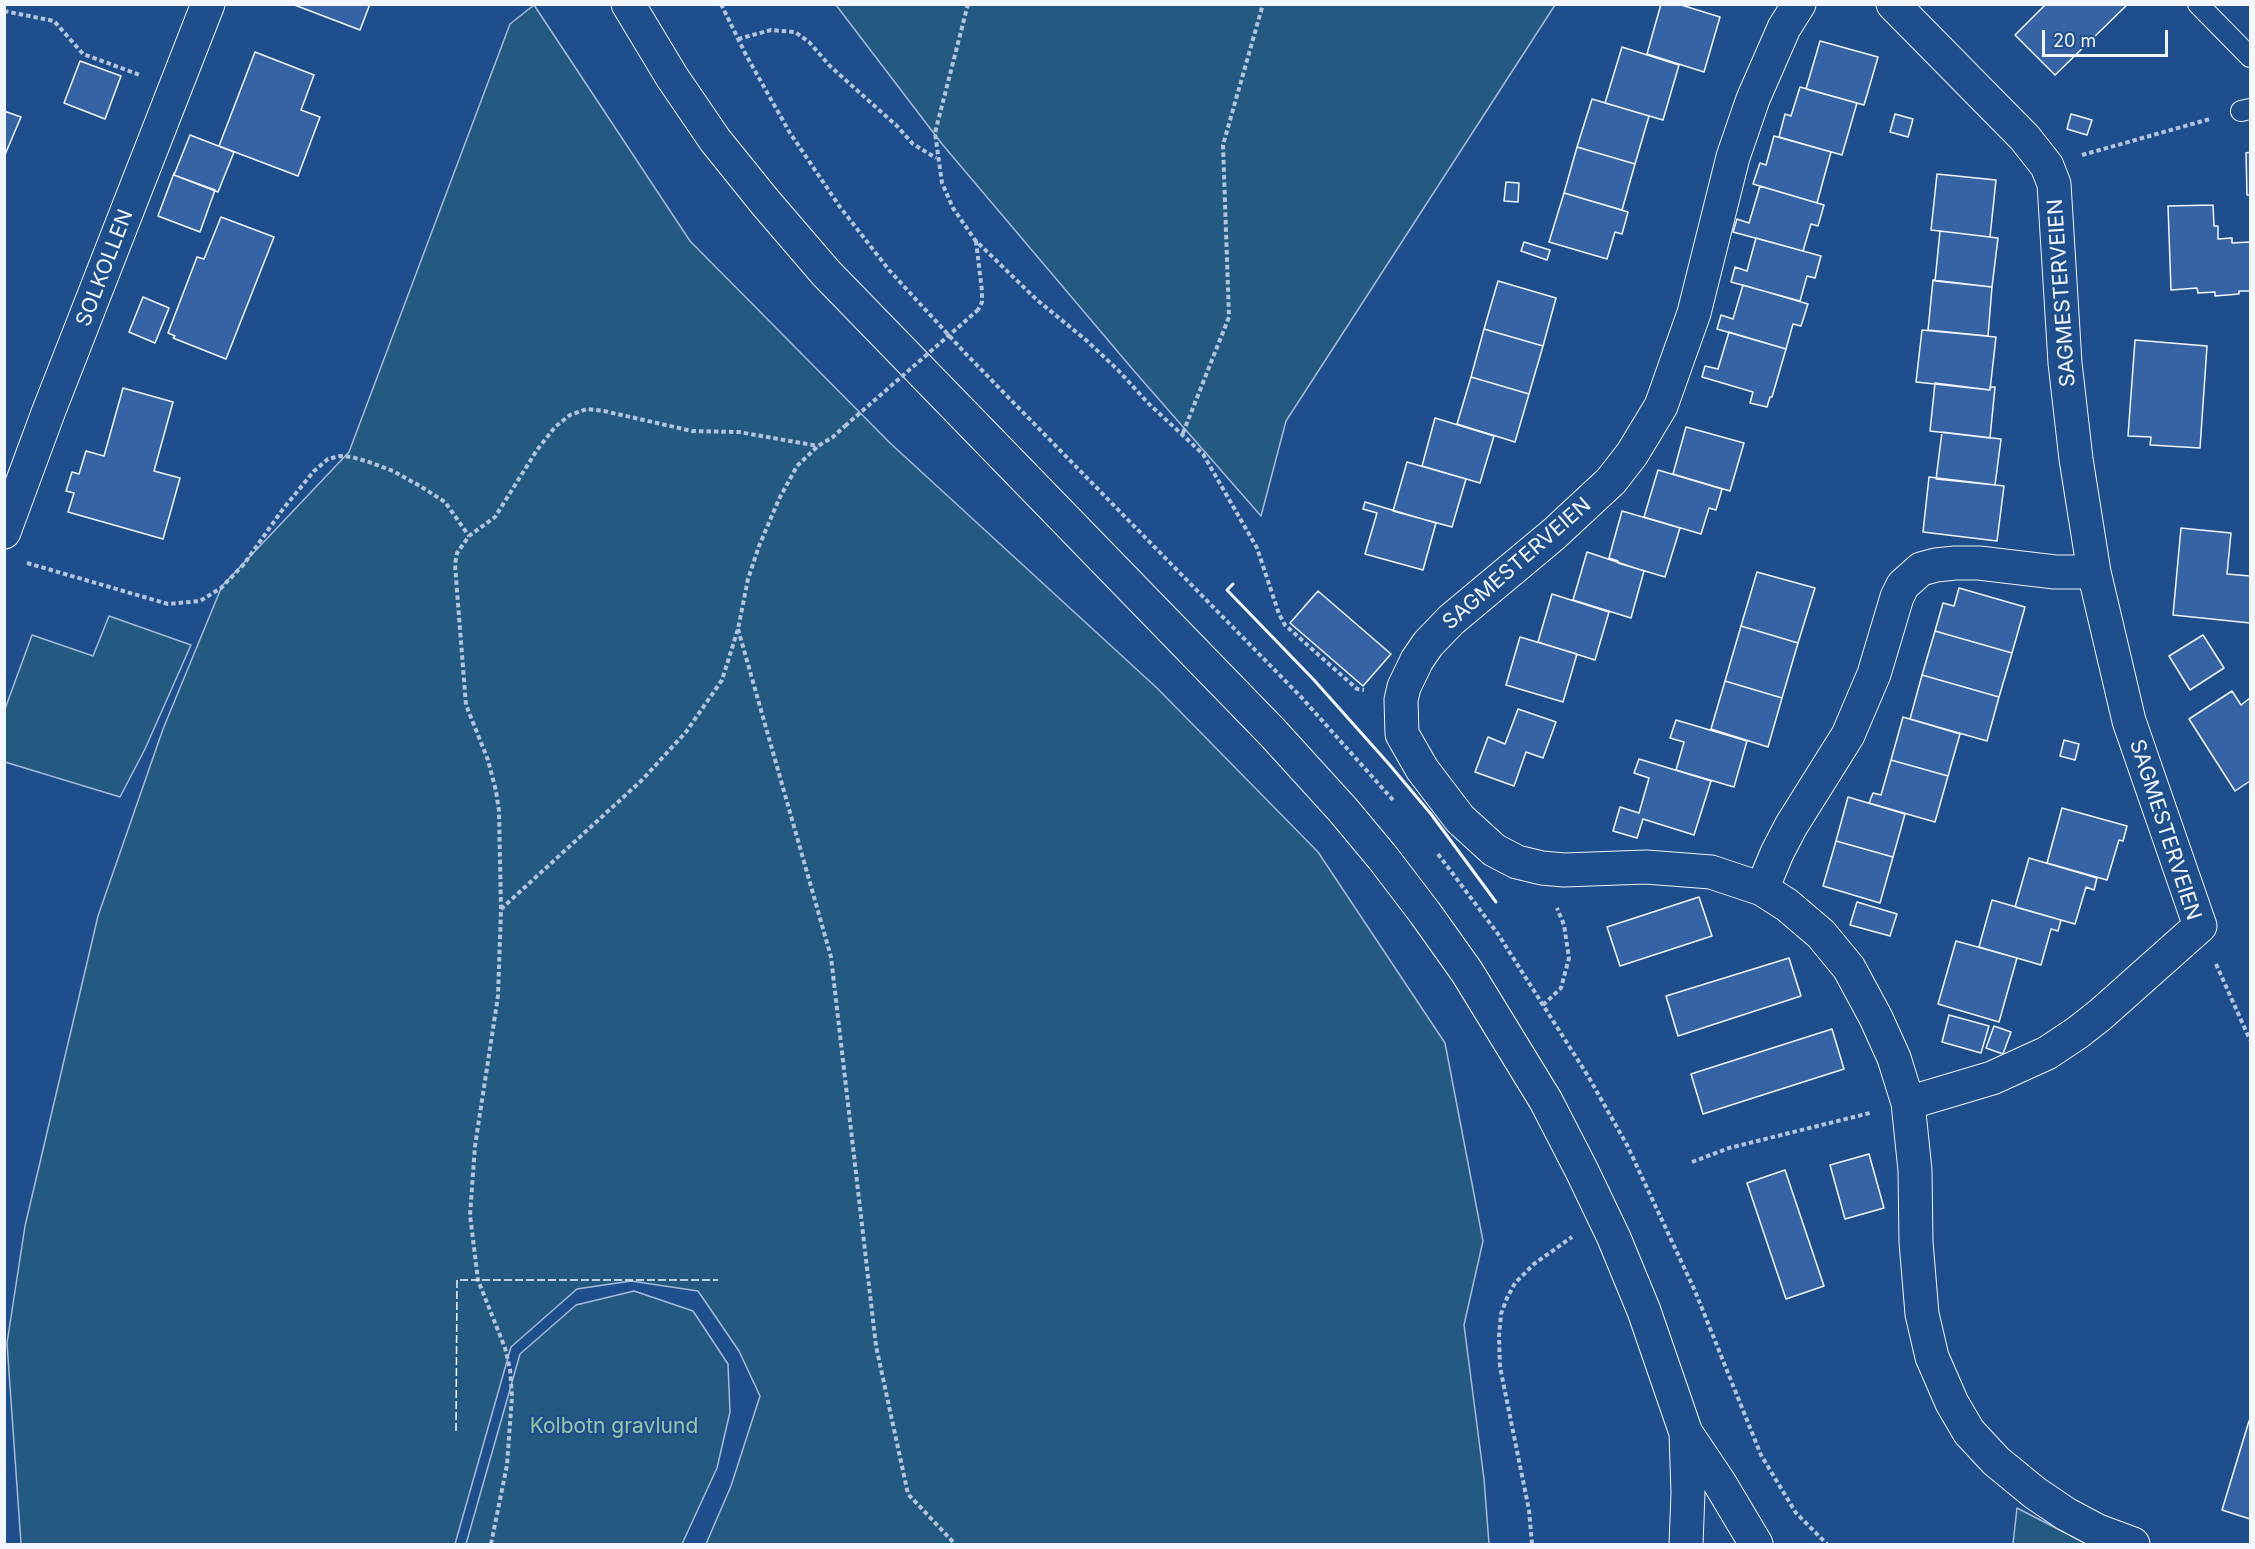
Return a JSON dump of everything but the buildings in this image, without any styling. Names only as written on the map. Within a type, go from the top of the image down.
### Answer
[{"type":"street","name":"SOLKOLLEN","points":[[4,532],[48,413],[208,4]]},
{"type":"street","points":[[628,4],[672,77],[715,140],[826,273],[1272,732],[1363,834],[1425,913],[1467,972],[1546,1101],[1614,1239],[1644,1311],[1686,1433],[1719,1482],[1756,1545]]},
{"type":"street","name":"SAGMESTERVEIEN","points":[[1799,4],[1784,28],[1753,99],[1733,157],[1684,344],[1670,386],[1648,429],[1611,481],[1585,507],[1439,632],[1417,660],[1404,687],[1401,700],[1402,734],[1410,751],[1460,819],[1494,850],[1517,862],[1564,870],[1646,867],[1691,869],[1728,876],[1762,889],[1821,934],[1849,968],[1876,1018],[1894,1058],[1908,1103],[1915,1170],[1916,1242],[1922,1314],[1932,1357],[1952,1403],[1969,1431],[1996,1461],[2035,1493],[2066,1514],[2098,1531],[2133,1545]]},
{"type":"street","name":"SAGMESTERVEIEN","points":[[1893,4],[2025,138],[2047,166],[2054,184],[2065,363],[2076,459],[2094,572],[2129,721],[2200,926],[2100,1015],[2047,1053],[1992,1078],[1908,1103]]},
{"type":"street","points":[[1762,889],[1791,826],[1848,735],[1874,674],[1897,597],[1903,585],[1921,569],[1955,563],[1979,562],[2055,572],[2094,572]]},
{"type":"street","points":[[1686,1433],[1688,1493],[1686,1545]]},
{"type":"lane","points":[[2198,4],[2250,57]]},
{"type":"path","points":[[968,4],[935,133],[942,183],[953,208],[975,240],[1037,300],[1118,370],[1148,403],[1203,454],[1257,548],[1279,614],[1285,625],[1357,689],[1362,691],[1366,688]]},
{"type":"path","points":[[1183,434],[1229,317],[1223,145],[1263,4]]},
{"type":"path","points":[[4,11],[54,21],[82,54],[175,89]]},
{"type":"path","points":[[738,39],[771,30],[795,32],[809,42],[830,66],[897,126],[913,144],[937,158]]},
{"type":"path","points":[[2047,166],[2103,148],[2246,110]]},
{"type":"path","points":[[501,909],[640,781],[686,732],[722,680],[738,629],[748,579],[759,546],[779,499],[797,466],[978,310],[982,302],[982,291],[975,240]]},
{"type":"path","points":[[491,1545],[507,1465],[512,1396],[510,1369],[505,1348],[478,1280],[470,1215],[475,1146],[498,996],[501,909],[499,811],[488,760],[466,705],[455,564],[457,553],[470,536],[495,517],[537,450],[555,427],[570,415],[587,409],[615,413],[692,431],[739,432],[818,446]]},
{"type":"path","points":[[26,562],[168,604],[200,601],[221,588],[244,564],[283,508],[314,471],[327,459],[340,456],[352,457],[393,471],[420,486],[445,502],[470,536]]},
{"type":"path","points":[[738,629],[831,957],[876,1346],[908,1494],[956,1545]]},
{"type":"path","points":[[1542,868],[1564,926],[1569,958],[1562,988],[1543,1005]]},
{"type":"path","points":[[2200,926],[2250,1040]]},
{"type":"path","points":[[1692,1161],[1729,1148],[1908,1103]]},
{"type":"path","points":[[1532,1545],[1529,1510],[1500,1367],[1501,1314],[1510,1291],[1523,1275],[1572,1237]]},
{"type":"green space","points":[[534,5],[690,241],[890,443],[1157,688],[1318,852],[1445,1043],[1483,1241],[1464,1325],[1484,1479],[1489,1544],[706,1544],[731,1486],[760,1396],[739,1351],[698,1291],[631,1281],[577,1289],[511,1347],[455,1544],[21,1544],[7,1343],[25,1226],[98,916],[163,729],[222,586],[349,452],[510,24]]},
{"type":"green space","points":[[836,5],[1555,5],[1286,421],[1261,516],[1135,372],[942,144]]},
{"type":"green space","points":[[109,616],[191,645],[145,749],[120,797],[5,762],[5,709],[32,635],[93,656]]},
{"type":"green space","name":"Kolbotn gravlund","points":[[634,1291],[693,1311],[728,1364],[730,1412],[717,1468],[682,1544],[466,1544],[520,1354],[576,1305]]},
{"type":"green space","points":[[2017,1508],[2087,1544],[2013,1544]]},
{"type":"fence","points":[[456,1431],[457,1280],[718,1280]]},
{"type":"wall","points":[[1233,584],[1227,590],[1314,680],[1388,763],[1431,814],[1496,902]]}]
